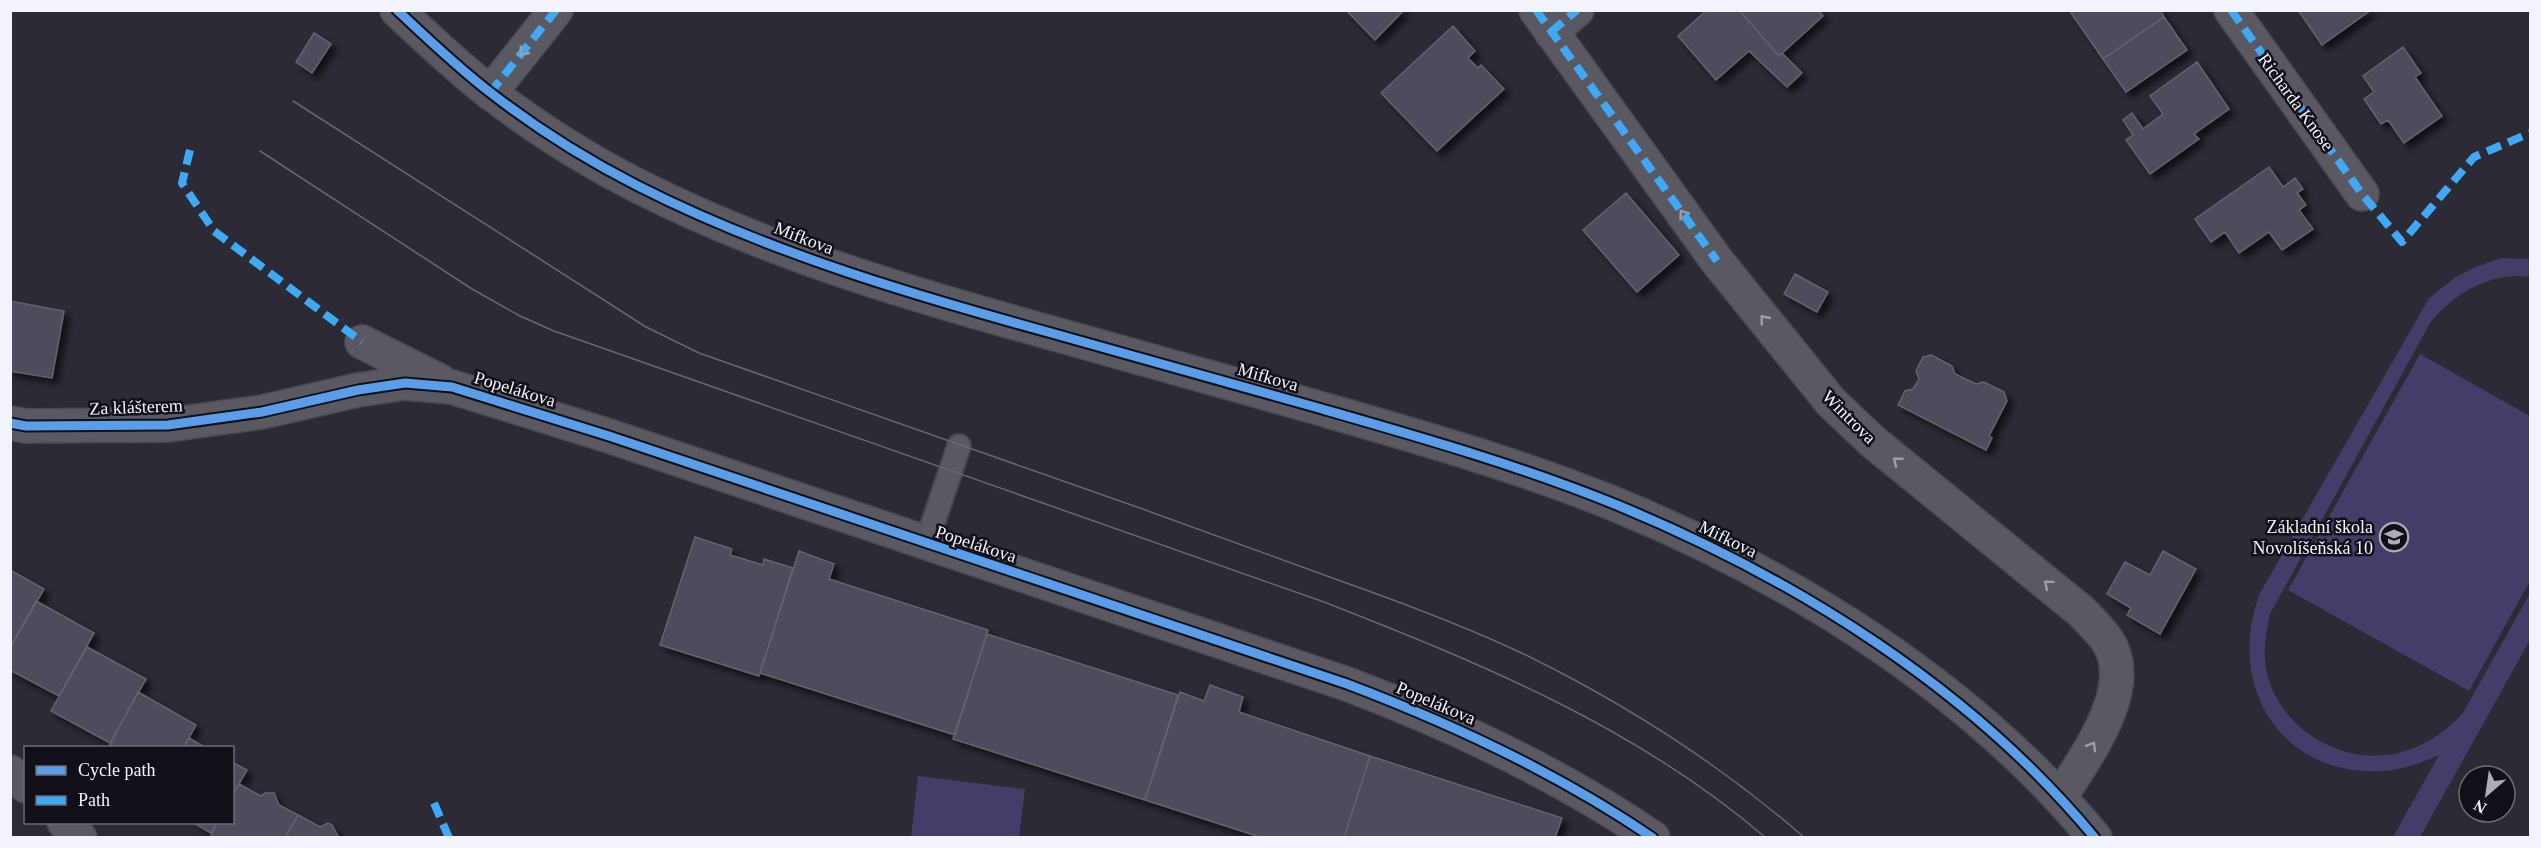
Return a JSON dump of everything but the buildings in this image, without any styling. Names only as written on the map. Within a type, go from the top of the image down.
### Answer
[{"type":"street","name":"Mifkova","points":[[397,10],[490,93],[588,158],[638,186],[779,248],[866,279],[950,305],[1415,435],[1617,505],[1711,548],[1817,605],[1889,652],[1952,698],[2061,796],[2095,837]]},
{"type":"street","points":[[490,93],[556,10]]},
{"type":"street","points":[[1543,21],[1577,10]]},
{"type":"street","name":"Richarda Knose","points":[[2230,10],[2362,194]]},
{"type":"street","name":"Wintrova","points":[[1543,21],[1717,261],[1831,402],[1872,441],[2082,612],[2108,642],[2117,668],[2113,703],[2098,736],[2061,796]]},
{"type":"street","name":"Popelákova","points":[[362,342],[452,387],[609,436],[1347,684],[1517,756],[1585,794],[1653,837]]},
{"type":"street","name":"Popelákova","points":[[262,412],[358,390],[405,383],[452,387]]},
{"type":"street","name":"Za klášterem","points":[[10,423],[26,426],[168,425],[262,412]]},
{"type":"street","points":[[10,771],[24,784]]},
{"type":"street","points":[[66,824],[80,837]]},
{"type":"lane","points":[[926,544],[959,446]]},
{"type":"shaded area","points":[[2503,258],[2530,259],[2530,277],[2502,278],[2474,287],[2439,312],[2430,323],[2270,614],[2265,643],[2267,673],[2274,693],[2285,711],[2299,726],[2316,739],[2356,754],[2377,756],[2398,753],[2425,743],[2463,713],[2530,593],[2530,640],[2461,764],[2457,764],[2457,771],[2420,837],[2393,837],[2439,755],[2412,766],[2382,771],[2346,769],[2315,759],[2289,741],[2270,718],[2256,691],[2250,660],[2251,627],[2260,593],[2428,300],[2462,273]]},
{"type":"shaded area","points":[[2420,354],[2530,416],[2530,581],[2469,691],[2288,590]]},
{"type":"shaded area","points":[[918,776],[1025,789],[1019,837],[911,837]]},
{"type":"tram line","points":[[293,101],[646,327],[699,353],[1212,534],[1483,636],[1567,676],[1639,717],[1741,786],[1805,838]]},
{"type":"tram line","points":[[260,151],[472,289],[520,316],[554,331],[1324,602],[1441,649],[1555,701],[1611,731],[1716,798],[1766,838]]},
{"type":"marked path","points":[[490,93],[556,10]]},
{"type":"marked path","points":[[1536,10],[1717,261]]},
{"type":"marked path","points":[[1551,32],[1577,10]]},
{"type":"marked path","points":[[2231,10],[2362,194],[2402,242],[2474,157],[2530,133]]},
{"type":"marked path","points":[[190,150],[182,183],[214,231],[362,342]]},
{"type":"marked path","points":[[434,803],[449,838]]},
{"type":"cycle path","points":[[397,10],[467,74],[544,131],[638,186],[739,232],[895,288],[1467,452],[1580,490],[1684,534],[1814,603],[1877,643],[1936,686],[1993,733],[2046,784],[2095,838]]},
{"type":"cycle path","points":[[10,423],[26,426],[168,425],[262,412],[358,390],[405,383],[452,387],[609,436],[1347,684],[1427,716],[1505,752],[1580,792],[1653,838]]},
{"type":"place","name":"Základní škola Novolíšeňská 10","points":[[2394,537]]}]
